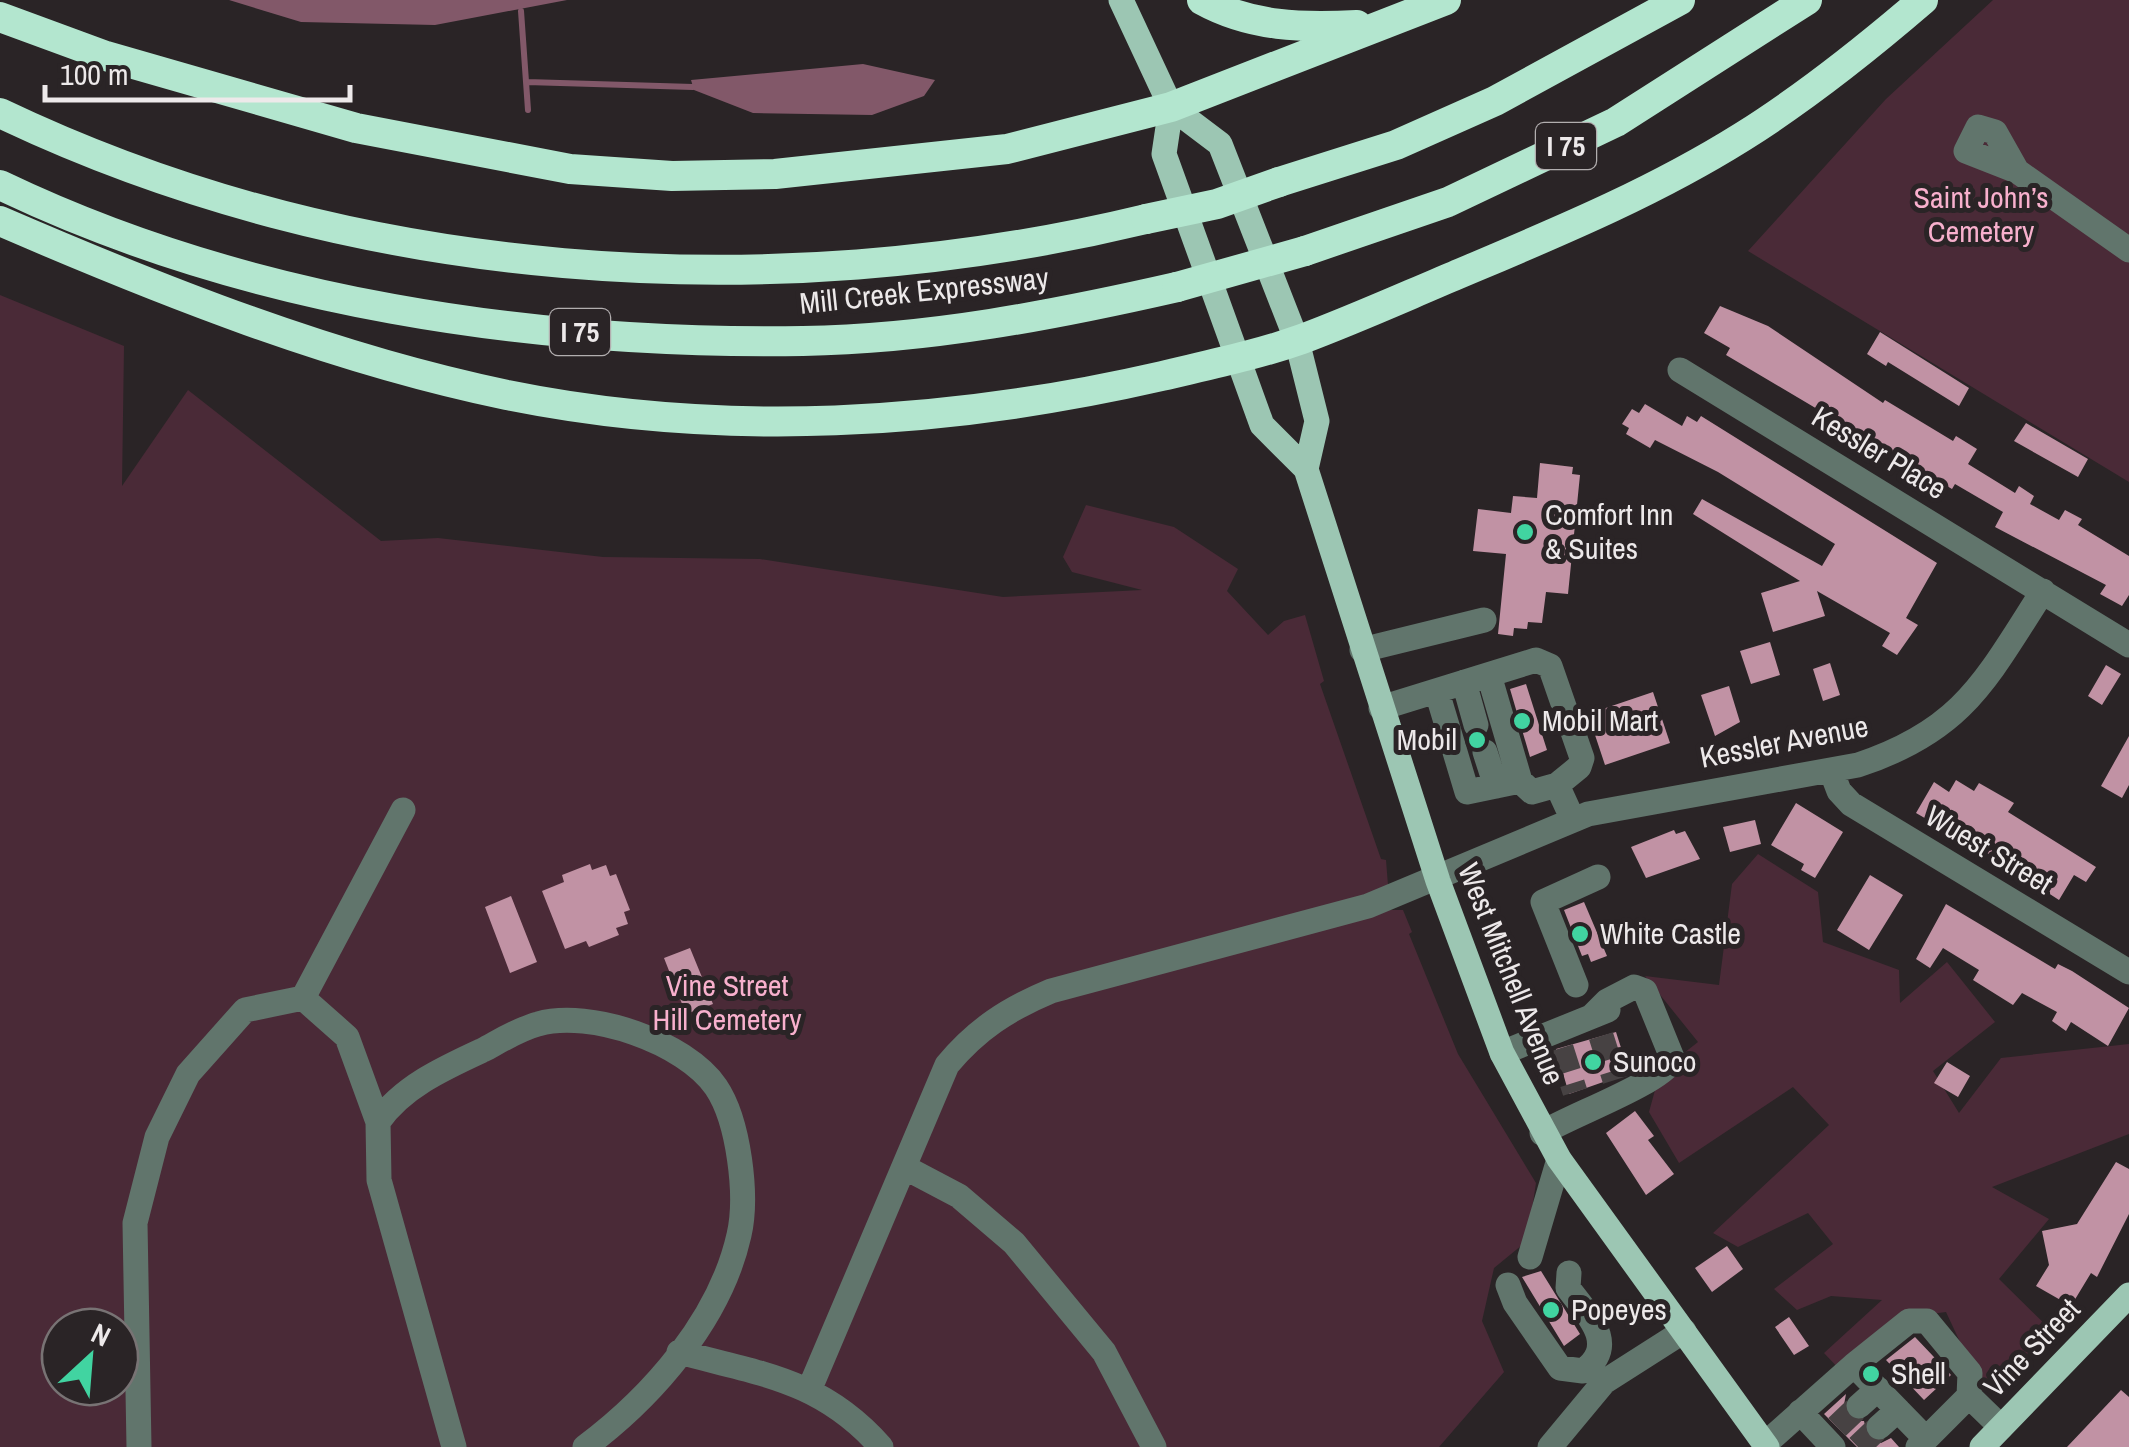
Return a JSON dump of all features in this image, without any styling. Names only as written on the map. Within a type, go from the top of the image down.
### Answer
[{"type":"highway","points":[[1202,0],[1258,22],[1310,28],[1385,23]]},
{"type":"highway","points":[[0,17],[106,56],[338,124],[570,169],[672,176],[776,174],[1007,149],[1172,107],[1446,0]]},
{"type":"highway","name":"Mill Creek Expressway","points":[[0,113],[135,169],[202,190],[346,230],[456,252],[744,270],[865,265],[1058,240],[1216,204],[1396,145],[1496,101],[1680,0]]},
{"type":"highway","name":"Mill Creek Expressway","points":[[0,185],[122,235],[277,282],[446,316],[624,336],[805,341],[920,332],[1061,313],[1177,287],[1306,251],[1448,202],[1616,122],[1807,0]]},
{"type":"highway","points":[[0,221],[134,276],[375,360],[508,395],[620,412],[716,420],[847,420],[956,413],[1065,398],[1297,341],[1598,215],[1689,168],[1784,108],[1923,0]]},
{"type":"main road","name":"West Mitchell Avenue","points":[[1121,0],[1172,107],[1220,144],[1297,341],[1317,421],[1306,469]]},
{"type":"main road","name":"West Mitchell Avenue","points":[[1172,107],[1164,154],[1262,425],[1306,469],[1438,881],[1502,1053],[1542,1134],[1766,1446]]},
{"type":"main road","name":"Vine Street","points":[[1982,1447],[2125,1306]]},
{"type":"street","points":[[2017,171],[2129,250]]},
{"type":"street","name":"Kessler Place","points":[[1680,370],[2043,592]]},
{"type":"street","points":[[2043,592],[2129,645]]},
{"type":"street","name":"Kessler Avenue","points":[[810,1388],[947,1065],[971,1037],[1007,1010],[1051,991],[1368,906],[1438,881],[1573,820],[1612,808],[1831,770],[1894,753],[1958,713],[1978,693],[2043,592]]},
{"type":"street","points":[[1362,650],[1484,620]]},
{"type":"street","points":[[1380,708],[1536,660],[1550,666],[1582,758],[1580,767],[1557,785],[1532,792],[1508,784],[1466,792],[1437,692]]},
{"type":"street","points":[[1476,678],[1476,725]]},
{"type":"street","points":[[1476,678],[1508,784]]},
{"type":"street","points":[[1484,752],[1508,784]]},
{"type":"street","name":"Wuest Street","points":[[1831,770],[1839,792],[1851,804],[2129,972]]},
{"type":"street","points":[[1557,785],[1573,820]]},
{"type":"street","points":[[303,998],[402,810]]},
{"type":"street","points":[[1576,985],[1543,902],[1598,877]]},
{"type":"street","points":[[303,998],[346,1037],[378,1122],[380,1180],[454,1447]]},
{"type":"street","points":[[139,1447],[135,1224],[157,1137],[188,1074],[244,1010],[303,998]]},
{"type":"street","points":[[378,1122],[394,1100],[458,1061],[539,1023],[593,1020],[670,1047],[716,1087],[740,1146],[740,1234],[714,1301],[680,1352],[633,1411],[585,1447]]},
{"type":"street","points":[[1502,1053],[1594,1022],[1673,1060],[1665,1072],[1596,1095],[1542,1134]]},
{"type":"street","points":[[1530,1257],[1559,1159]]},
{"type":"street","points":[[904,1167],[959,1196],[1014,1243],[1104,1352],[1154,1447]]},
{"type":"street","points":[[1508,1285],[1514,1303],[1560,1368],[1583,1371],[1596,1362],[1601,1341],[1598,1329],[1568,1288],[1569,1273]]},
{"type":"street","points":[[1766,1446],[1800,1412],[1854,1366],[1909,1321],[1927,1321],[1970,1373],[1969,1396],[1922,1443],[1869,1398],[1854,1366]]},
{"type":"street","points":[[1550,1447],[1564,1437],[1604,1382],[1684,1331]]},
{"type":"street","points":[[680,1352],[810,1388],[858,1422],[881,1447]]},
{"type":"street","points":[[1969,1396],[2001,1427]]},
{"type":"street","points":[[1800,1412],[1832,1437]]},
{"type":"green space","name":"Saint John’s Cemetery","points":[[1993,0],[2129,0],[2129,482],[1748,251],[1886,99]]},
{"type":"green space","name":"Vine Street Hill Cemetery","points":[[0,295],[124,346],[122,486],[188,390],[381,541],[438,538],[603,557],[760,559],[1003,597],[1142,590],[1072,572],[1063,557],[1086,505],[1174,527],[1238,569],[1227,591],[1268,635],[1284,621],[1305,615],[1324,681],[1320,684],[1381,859],[1386,860],[1390,910],[1403,910],[1458,1054],[1536,1183],[1527,1241],[1494,1268],[1482,1321],[1504,1372],[1439,1447],[0,1447]]},
{"type":"green space","points":[[1758,854],[1818,892],[1823,942],[1899,970],[1900,1003],[1947,962],[1995,1022],[1933,1071],[1959,1113],[2001,1058],[2129,1044],[2129,1134],[1992,1187],[2049,1219],[1999,1279],[2055,1334],[1983,1391],[1946,1312],[1924,1315],[1841,1371],[1824,1353],[1882,1300],[1831,1296],[1797,1310],[1774,1289],[1833,1244],[1808,1213],[1738,1247],[1713,1233],[1829,1125],[1793,1087],[1679,1163],[1649,1112],[1660,1072],[1698,1042],[1645,976],[1719,985],[1732,884]]},
{"type":"shaded area","points":[[229,0],[567,0],[435,25],[301,22]]},
{"type":"shaded area","points":[[863,64],[935,80],[924,96],[872,115],[753,113],[694,90],[691,80]]},
{"type":"building","points":[[1720,306],[1768,326],[1883,403],[1885,400],[1953,441],[1956,436],[1977,449],[1968,464],[2015,493],[2019,486],[2034,496],[2030,504],[2059,520],[2065,510],[2082,519],[2078,525],[2129,556],[2129,595],[2122,606],[2100,594],[2106,585],[1995,527],[2003,512],[1955,484],[1952,489],[1726,355],[1730,348],[1704,333]]},
{"type":"building","points":[[1880,332],[1969,388],[1959,406],[1888,362],[1886,366],[1867,354]]},
{"type":"building","points":[[1645,404],[1682,426],[1687,416],[1697,422],[1701,416],[1937,563],[1906,618],[1918,625],[1897,655],[1882,646],[1890,633],[1817,591],[1825,616],[1773,632],[1761,593],[1800,581],[1693,514],[1702,499],[1822,566],[1835,544],[1718,472],[1655,440],[1650,448],[1626,434],[1629,428],[1622,424],[1632,409],[1639,413]]},
{"type":"building","points":[[2026,423],[2088,459],[2078,477],[2014,441]]},
{"type":"building","name":"Comfort Inn & Suites","points":[[1540,463],[1573,467],[1572,474],[1580,475],[1568,594],[1546,592],[1542,623],[1528,622],[1527,629],[1514,628],[1513,636],[1498,634],[1506,554],[1473,551],[1478,509],[1511,513],[1513,496],[1537,498]]},
{"type":"building","points":[[1770,642],[1780,675],[1751,684],[1740,651]]},
{"type":"building","points":[[1830,663],[1840,695],[1823,701],[1813,669]]},
{"type":"building","points":[[2106,665],[2121,674],[2102,705],[2088,696]]},
{"type":"building","name":"Mobil Mart","points":[[1526,684],[1547,750],[1530,757],[1510,689]]},
{"type":"building","points":[[1729,686],[1740,722],[1715,736],[1701,695]]},
{"type":"building","points":[[1653,692],[1670,743],[1605,765],[1588,714]]},
{"type":"building","points":[[2129,736],[2129,785],[2122,798],[2101,786]]},
{"type":"building","points":[[1956,780],[1974,791],[1979,783],[2014,803],[2008,812],[2096,867],[2086,882],[2074,875],[2059,900],[1944,825],[1942,828],[1916,813],[1934,782],[1949,792]]},
{"type":"building","points":[[1796,803],[1843,832],[1815,878],[1801,870],[1804,864],[1771,845]]},
{"type":"building","points":[[1755,820],[1761,844],[1730,852],[1723,827]]},
{"type":"building","points":[[1674,830],[1676,834],[1685,831],[1700,859],[1646,878],[1631,847]]},
{"type":"building","points":[[590,864],[592,870],[606,865],[610,876],[616,874],[630,910],[624,912],[628,924],[616,928],[619,935],[589,947],[586,941],[565,949],[542,891],[564,882],[562,875]]},
{"type":"building","points":[[1870,875],[1903,895],[1869,950],[1837,930]]},
{"type":"building","points":[[511,896],[537,962],[510,973],[485,907]]},
{"type":"building","name":"White Castle","points":[[1584,902],[1607,956],[1591,962],[1588,954],[1582,956],[1564,910]]},
{"type":"building","points":[[1946,904],[2055,969],[2058,964],[2072,971],[2129,1008],[2108,1046],[2071,1022],[2066,1031],[2052,1021],[2057,1012],[2022,993],[2013,1005],[1973,980],[1979,970],[1943,948],[1930,968],[1916,959]]},
{"type":"building","points":[[690,948],[713,1004],[686,1014],[664,958]]},
{"type":"building","name":"Sunoco","points":[[1616,1032],[1629,1073],[1569,1094],[1556,1049]]},
{"type":"building","points":[[1947,1062],[1970,1076],[1958,1097],[1934,1083]]},
{"type":"building","points":[[1635,1111],[1654,1136],[1648,1140],[1674,1174],[1646,1195],[1606,1133]]},
{"type":"building","points":[[2116,1162],[2129,1169],[2129,1214],[2097,1277],[2091,1273],[2071,1306],[2036,1286],[2049,1265],[2042,1231],[2077,1224]]},
{"type":"building","points":[[1727,1246],[1743,1269],[1712,1292],[1695,1268]]},
{"type":"building","points":[[1541,1271],[1580,1334],[1564,1346],[1522,1277]]},
{"type":"building","points":[[1789,1317],[1809,1346],[1794,1355],[1775,1327]]},
{"type":"building","points":[[1915,1337],[1951,1375],[1924,1400],[1886,1360]]},
{"type":"building","points":[[2121,1390],[2129,1397],[2129,1447],[2067,1447]]},
{"type":"building","points":[[1846,1394],[1843,1410],[1853,1421],[1864,1421],[1868,1438],[1881,1443],[1891,1438],[1899,1447],[1857,1447],[1824,1414]]},
{"type":"waterway","points":[[521,11],[528,110]]},
{"type":"waterway","points":[[527,82],[693,87]]},
{"type":"tunnel","points":[[1601,1036],[1615,1080]]},
{"type":"tunnel","points":[[1561,1048],[1575,1092]]},
{"type":"tunnel","points":[[1837,1427],[1859,1406]]},
{"type":"tunnel","points":[[1858,1447],[1879,1427]]},
{"type":"place","name":"Comfort Inn & Suites","points":[[1525,532]]},
{"type":"place","name":"Mobil Mart","points":[[1522,721]]},
{"type":"place","name":"Mobil","points":[[1477,740]]},
{"type":"place","name":"White Castle","points":[[1580,934]]},
{"type":"place","name":"Sunoco","points":[[1593,1062]]},
{"type":"place","name":"Popeyes","points":[[1551,1310]]},
{"type":"place","name":"Shell","points":[[1871,1374]]}]
